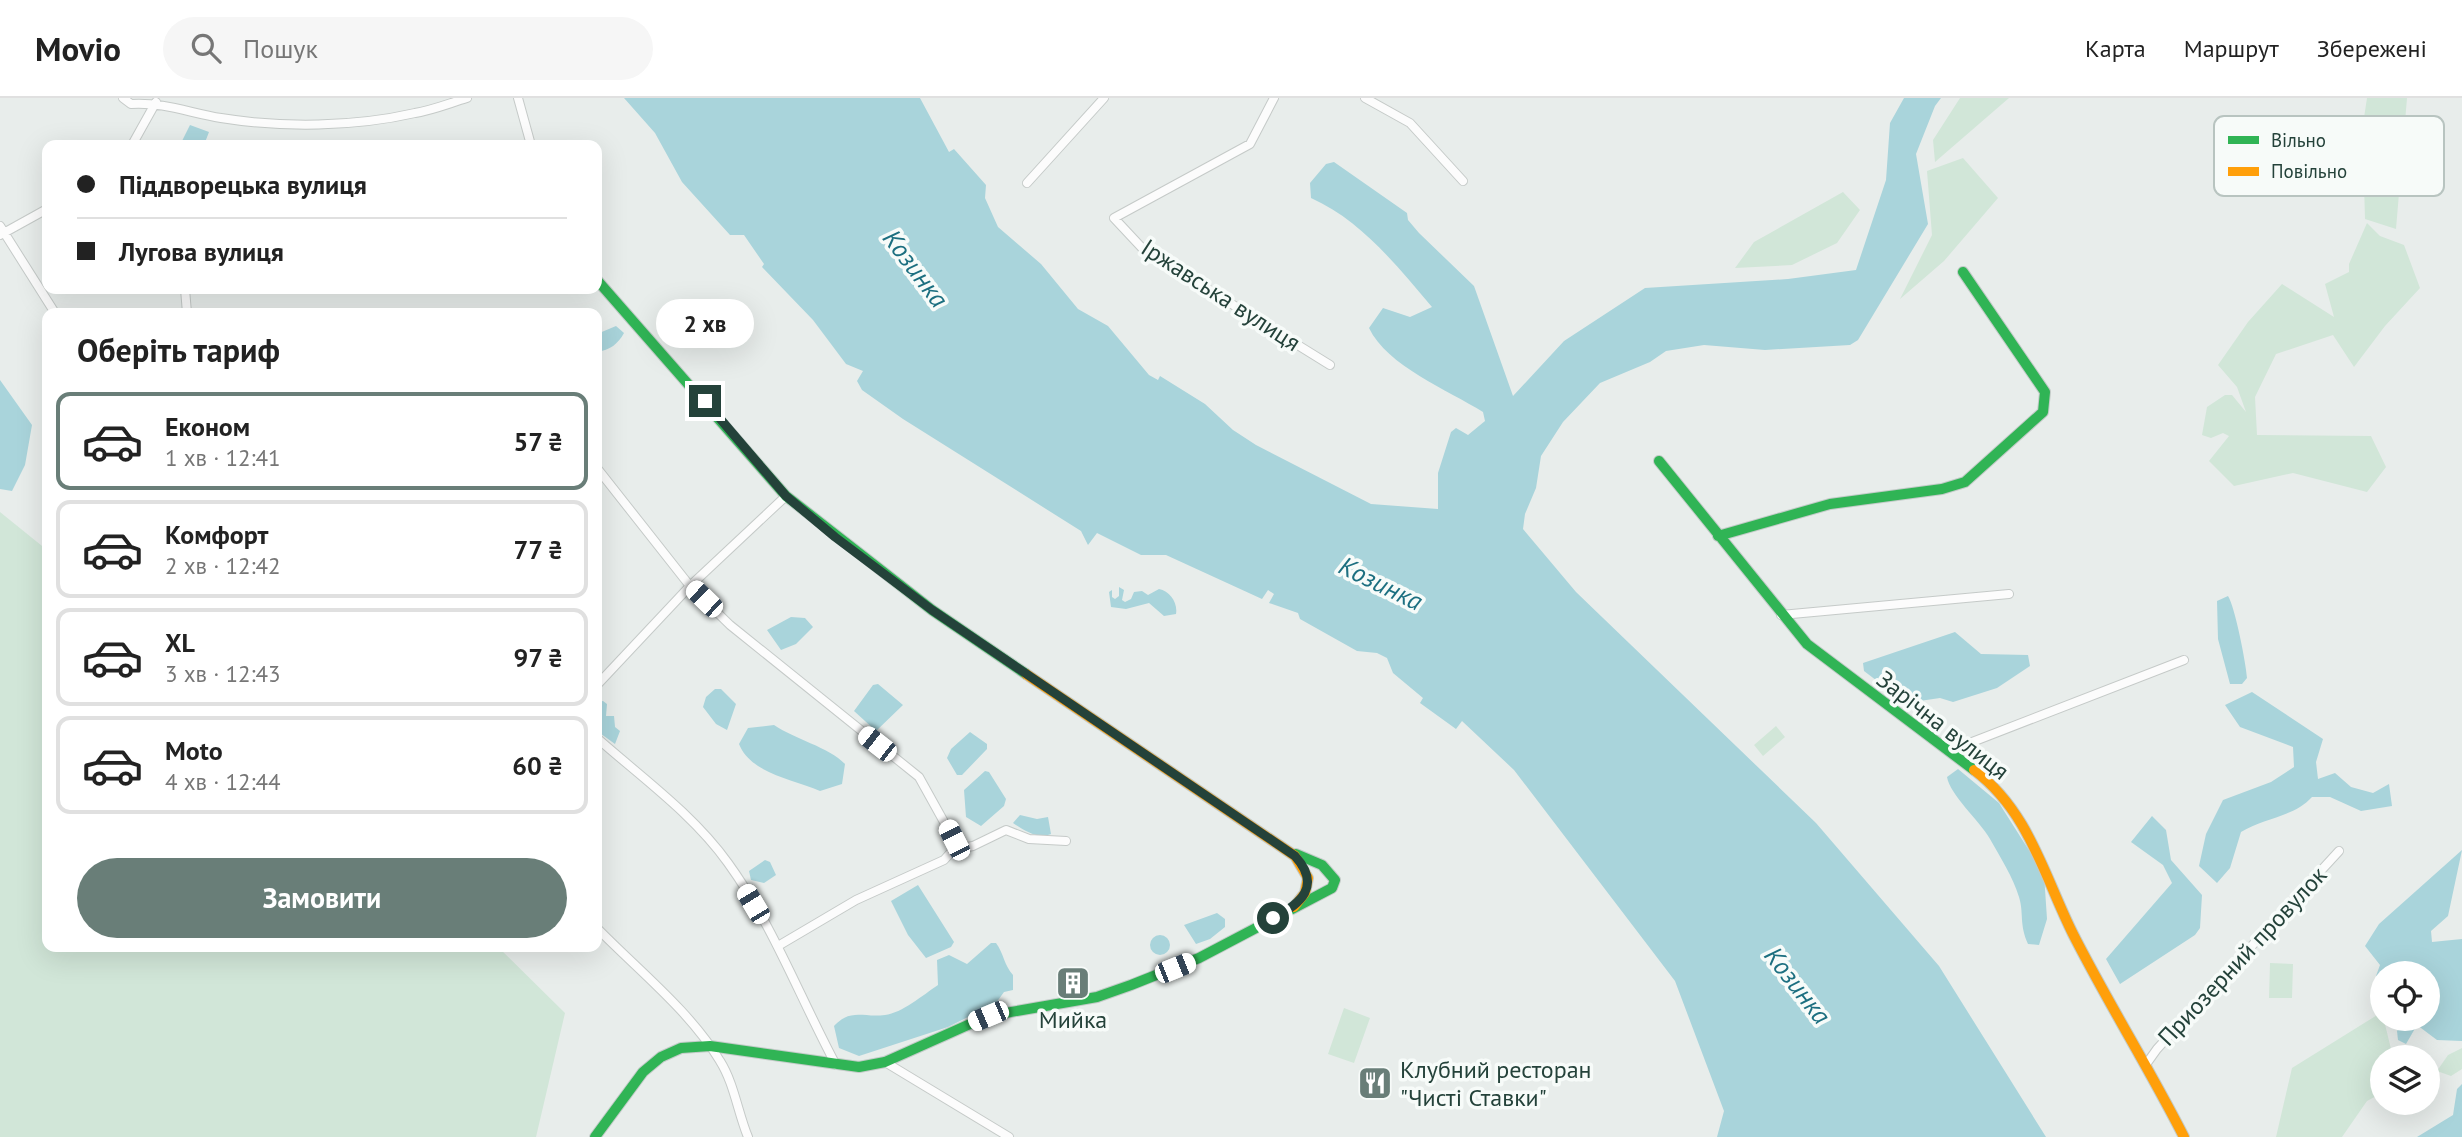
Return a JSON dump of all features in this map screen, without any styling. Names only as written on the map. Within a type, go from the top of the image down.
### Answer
[{"type":"street","points":[[123,98],[131,104],[156,103],[221,118],[301,123],[370,122],[418,113],[467,98]]},
{"type":"street","points":[[518,98],[530,140]]},
{"type":"street","points":[[1027,183],[1104,98]]},
{"type":"street","name":"Іржавська вулиця","points":[[1273,98],[1250,144],[1114,218],[1143,249],[1330,365]]},
{"type":"street","points":[[1365,98],[1410,123],[1463,181]]},
{"type":"street","points":[[135,140],[156,103]]},
{"type":"street","points":[[42,210],[1,231],[42,293]]},
{"type":"street","points":[[1718,536],[1830,504],[1942,489],[1965,482],[2043,412],[2045,391],[1963,272]]},
{"type":"street","points":[[595,1137],[643,1072],[661,1057],[681,1048],[709,1046],[859,1067],[885,1062],[988,1016],[1097,997],[1199,958],[1329,890],[1335,880],[1322,865],[1289,850],[932,610],[786,496],[602,286]]},
{"type":"street","name":"Зарічна вулиця","points":[[1659,461],[1807,645],[1949,751],[2005,800],[2029,834],[2073,934],[2147,1063],[2184,1137]]},
{"type":"street","points":[[602,474],[690,586],[773,662],[919,777],[954,840],[953,850],[944,860],[866,895],[778,946]]},
{"type":"street","points":[[602,680],[690,586],[786,496]]},
{"type":"street","points":[[1781,615],[2009,594]]},
{"type":"street","points":[[1949,751],[2184,660]]},
{"type":"street","points":[[602,742],[655,786],[728,862],[778,946],[836,1065]]},
{"type":"street","points":[[953,850],[973,846],[1006,830],[1029,839],[1066,841]]},
{"type":"street","points":[[1289,850],[1304,867],[1308,878],[1305,893],[1294,907]]},
{"type":"street","name":"Приозерний провулок","points":[[2147,1063],[2157,1048],[2339,851]]},
{"type":"street","points":[[602,933],[687,1018],[722,1063],[748,1137]]},
{"type":"street","points":[[885,1062],[1009,1137]]},
{"type":"green space","points":[[1960,98],[2009,98],[1935,162],[1933,140]]},
{"type":"green space","points":[[2367,98],[2407,98],[2405,116],[2364,116]]},
{"type":"green space","points":[[1963,158],[1998,198],[1944,261],[1900,299],[1932,235],[1927,171]]},
{"type":"green space","points":[[1843,192],[1860,210],[1837,243],[1792,265],[1735,268],[1754,242]]},
{"type":"green space","points":[[2364,196],[2399,196],[2396,229],[2365,219]]},
{"type":"green space","points":[[2367,223],[2380,236],[2404,245],[2420,288],[2385,326],[2354,367],[2333,335],[2276,354],[2255,397],[2257,435],[2371,436],[2386,467],[2367,492],[2293,473],[2234,486],[2209,461],[2229,436],[2223,433],[2211,438],[2202,435],[2207,407],[2225,395],[2232,395],[2246,412],[2237,387],[2218,365],[2248,322],[2282,284],[2334,317],[2325,284],[2349,272],[2349,264]]},
{"type":"green space","points":[[0,512],[42,546],[42,952],[503,952],[565,1013],[536,1137],[0,1137]]},
{"type":"green space","points":[[1776,726],[1785,737],[1763,756],[1754,745]]},
{"type":"green space","points":[[2270,963],[2293,964],[2292,998],[2269,998]]},
{"type":"green space","points":[[1344,1008],[1370,1018],[1354,1063],[1328,1054]]},
{"type":"green space","points":[[2370,1019],[2370,1031],[2387,1031],[2390,1045],[2370,1045],[2370,1099],[2342,1137],[2276,1137],[2292,1068]]},
{"type":"green space","points":[[2462,1048],[2462,1069],[2451,1076],[2440,1072],[2440,1067],[2448,1055]]},
{"type":"water","name":"Козинка","points":[[624,98],[920,98],[949,152],[954,149],[986,185],[985,198],[998,227],[1041,264],[1078,309],[1108,326],[1149,375],[1158,380],[1160,376],[1205,404],[1233,430],[1256,445],[1371,504],[1438,509],[1438,473],[1451,432],[1456,428],[1468,435],[1485,421],[1483,412],[1420,376],[1389,354],[1369,328],[1383,308],[1410,317],[1432,307],[1377,245],[1346,219],[1311,198],[1310,183],[1326,164],[1334,162],[1407,213],[1408,220],[1419,233],[1474,286],[1513,396],[1564,341],[1645,288],[1788,279],[1856,270],[1886,180],[1890,123],[1904,98],[1941,98],[1935,106],[1916,154],[1928,224],[1858,340],[1850,345],[1765,350],[1704,345],[1666,351],[1650,362],[1600,383],[1563,422],[1541,456],[1536,488],[1525,514],[1523,529],[1576,592],[1816,823],[1939,966],[2046,1137],[1717,1137],[1724,1111],[1675,981],[1514,770],[1462,721],[1456,729],[1420,703],[1423,698],[1393,673],[1387,658],[1377,653],[1357,651],[1300,619],[1298,613],[1269,603],[1274,594],[1268,590],[1262,599],[1166,555],[1141,555],[1097,533],[1088,545],[1081,531],[903,419],[862,390],[857,381],[863,371],[846,364],[813,320],[762,267],[764,264],[744,235],[730,235],[682,182],[655,133]]},
{"type":"water","points":[[190,125],[209,132],[206,140],[182,140]]},
{"type":"water","points":[[616,326],[624,333],[610,348],[602,350],[602,332]]},
{"type":"water","points":[[0,380],[32,425],[25,465],[12,491],[0,489]]},
{"type":"water","points":[[1119,587],[1124,590],[1122,600],[1125,602],[1131,599],[1134,592],[1142,591],[1148,595],[1159,589],[1163,590],[1174,602],[1176,614],[1164,616],[1149,603],[1126,609],[1111,607],[1109,592],[1112,590],[1112,597],[1115,599],[1119,596]]},
{"type":"water","points":[[2228,596],[2245,660],[2247,678],[2242,684],[2230,684],[2218,639],[2217,601]]},
{"type":"water","points":[[791,617],[805,618],[813,627],[796,644],[781,650],[767,630]]},
{"type":"water","points":[[1955,632],[1981,654],[2028,655],[2030,666],[1997,688],[1953,702],[1940,698],[1906,703],[1864,671],[1863,663]]},
{"type":"water","points":[[878,684],[903,705],[876,731],[854,711],[873,685]]},
{"type":"water","points":[[715,689],[721,689],[736,704],[727,730],[716,724],[703,707],[706,697]]},
{"type":"water","points":[[2252,692],[2323,739],[2316,762],[2318,779],[2335,773],[2351,787],[2373,793],[2389,784],[2392,806],[2361,811],[2330,797],[2312,797],[2297,809],[2241,832],[2230,868],[2217,883],[2199,866],[2206,834],[2223,800],[2271,782],[2294,767],[2293,747],[2240,727],[2225,705]]},
{"type":"water","points":[[602,701],[607,704],[606,716],[614,716],[615,727],[620,731],[615,744],[602,735]]},
{"type":"water","points":[[774,725],[821,748],[845,764],[842,784],[820,791],[774,774],[753,762],[739,744],[748,728]]},
{"type":"water","points":[[970,732],[987,744],[987,749],[962,775],[957,775],[947,758],[951,749]]},
{"type":"water","points":[[1958,769],[1999,803],[2044,874],[2047,919],[2039,945],[2028,944],[2019,897],[2010,875],[1990,839],[1949,784],[1947,777]]},
{"type":"water","points":[[985,771],[989,772],[1006,799],[1004,806],[981,826],[966,817],[964,790]]},
{"type":"water","points":[[1020,815],[1037,819],[1048,817],[1051,834],[1036,835],[1022,829],[1013,823]]},
{"type":"water","points":[[2152,816],[2166,830],[2171,860],[2202,895],[2200,928],[2195,935],[2120,984],[2106,959],[2172,883],[2163,865],[2131,842]]},
{"type":"water","points":[[2462,850],[2448,916],[2431,931],[2432,942],[2462,939],[2462,1041],[2437,1040],[2425,1031],[2440,1031],[2440,961],[2377,961],[2365,946],[2379,924]]},
{"type":"water","points":[[765,860],[770,862],[776,875],[764,883],[751,880],[749,871]]},
{"type":"water","points":[[918,885],[954,942],[951,947],[926,958],[908,935],[891,901]]},
{"type":"water","points":[[1217,913],[1225,919],[1225,927],[1210,939],[1196,944],[1184,925]]},
{"type":"water","points":[[1156,935],[1164,935],[1170,945],[1164,955],[1156,955],[1150,949],[1150,941]]},
{"type":"water","points":[[991,943],[996,943],[1013,975],[1013,990],[1004,992],[996,1003],[948,1027],[859,1056],[839,1048],[834,1026],[840,1020],[852,1015],[885,1015],[898,1011],[938,985],[937,960],[949,955],[967,964]]},
{"type":"water","points":[[2397,1031],[2414,1031],[2406,1044],[2398,1040]]},
{"type":"water","points":[[2462,1084],[2462,1137],[2417,1137],[2453,1115],[2457,1089]]},
{"type":"traffic: fast","points":[[1718,536],[1830,504],[1942,489],[1965,482],[2043,412],[2045,392],[1963,272]]},
{"type":"traffic: fast","points":[[602,286],[786,496],[932,610],[1026,674]]},
{"type":"traffic: fast","points":[[1659,461],[1807,644],[1974,770]]},
{"type":"traffic: fast","points":[[595,1137],[643,1072],[661,1057],[681,1048],[710,1046],[859,1067],[885,1062],[988,1016],[1097,997],[1199,958],[1332,888],[1335,880],[1322,865],[1296,854]]},
{"type":"traffic: slow","points":[[1026,674],[1295,856],[1308,878],[1305,893],[1294,907]]},
{"type":"traffic: slow","points":[[1974,770],[1993,786],[2022,825],[2073,934],[2184,1137]]},
{"type":"place","name":"Мийка","points":[[1073,983]]},
{"type":"place","name":"Клубний ресторан \"Чисті Ставки\"","points":[[1375,1083]]},
{"type":"route","points":[[705,401],[786,496],[835,537],[932,610],[1289,850],[1307,872],[1307,888],[1294,907],[1273,918]]}]
